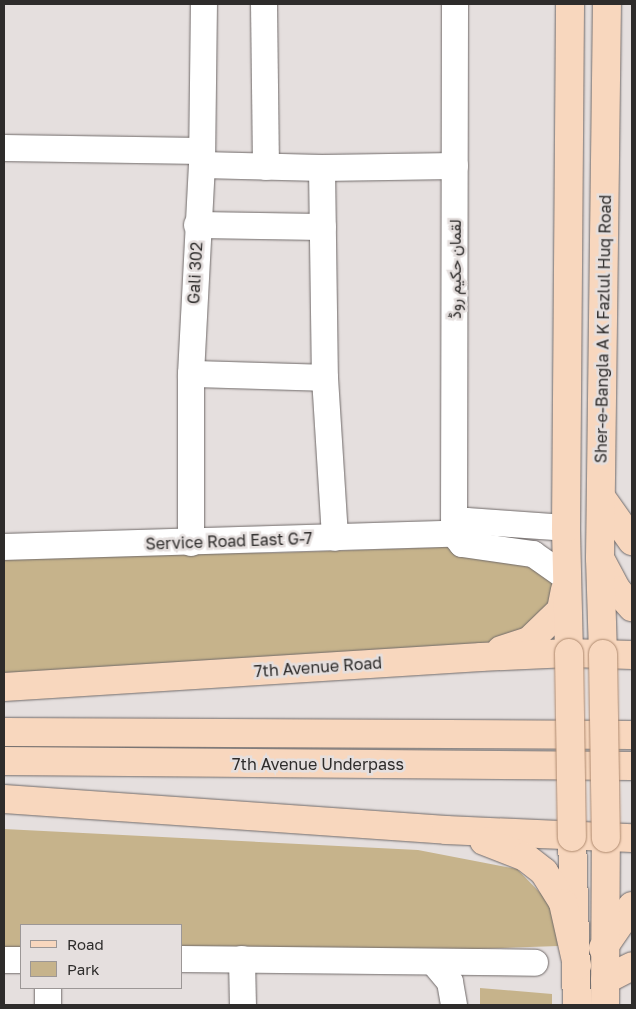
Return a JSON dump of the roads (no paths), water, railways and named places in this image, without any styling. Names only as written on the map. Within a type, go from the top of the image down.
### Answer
[{"type":"main road","name":"Sher-e-Bangla A K Fazlul Huq Road","points":[[570,4],[566,528],[572,837]]},
{"type":"main road","name":"Sher-e-Bangla A K Fazlul Huq Road","points":[[606,838],[600,558],[607,4]]},
{"type":"main road","points":[[569,196],[604,195]]},
{"type":"main road","points":[[601,497],[632,541]]},
{"type":"main road","points":[[600,558],[617,590],[632,607]]},
{"type":"main road","points":[[481,657],[529,642],[561,610],[567,578]]},
{"type":"main road","name":"7th Avenue Road","points":[[4,687],[481,657],[569,653],[632,655]]},
{"type":"main road","name":"7th Avenue Underpass","points":[[4,732],[632,735]]},
{"type":"main road","name":"7th Avenue Underpass","points":[[4,761],[632,766]]},
{"type":"main road","points":[[4,799],[446,830],[572,837],[632,838]]},
{"type":"main road","points":[[446,830],[503,846],[525,857],[544,872],[563,903],[577,965]]},
{"type":"main road","points":[[572,837],[577,1005]]},
{"type":"main road","points":[[605,993],[603,948],[606,838]]},
{"type":"main road","points":[[603,948],[632,906]]},
{"type":"main road","points":[[605,993],[632,966]]},
{"type":"street","name":"Gali 302","points":[[191,543],[191,374],[202,158],[204,4]]},
{"type":"street","points":[[264,4],[266,167]]},
{"type":"street","name":"لقمان حکیم روڈ","points":[[454,534],[455,4]]},
{"type":"street","points":[[4,148],[202,158],[266,167],[455,166]]},
{"type":"street","points":[[322,168],[326,378],[336,538]]},
{"type":"street","points":[[198,225],[323,227]]},
{"type":"street","points":[[191,374],[326,378]]},
{"type":"street","points":[[566,528],[467,521],[454,534],[462,544],[533,554],[567,578]]},
{"type":"street","name":"Service Road East G-7","points":[[4,547],[454,534]]},
{"type":"street","points":[[242,958],[243,1005]]},
{"type":"street","points":[[182,959],[242,958],[434,963],[535,963]]},
{"type":"street","points":[[4,960],[20,960]]},
{"type":"street","points":[[434,963],[450,982],[454,1005]]},
{"type":"street","points":[[48,989],[48,1005]]}]
